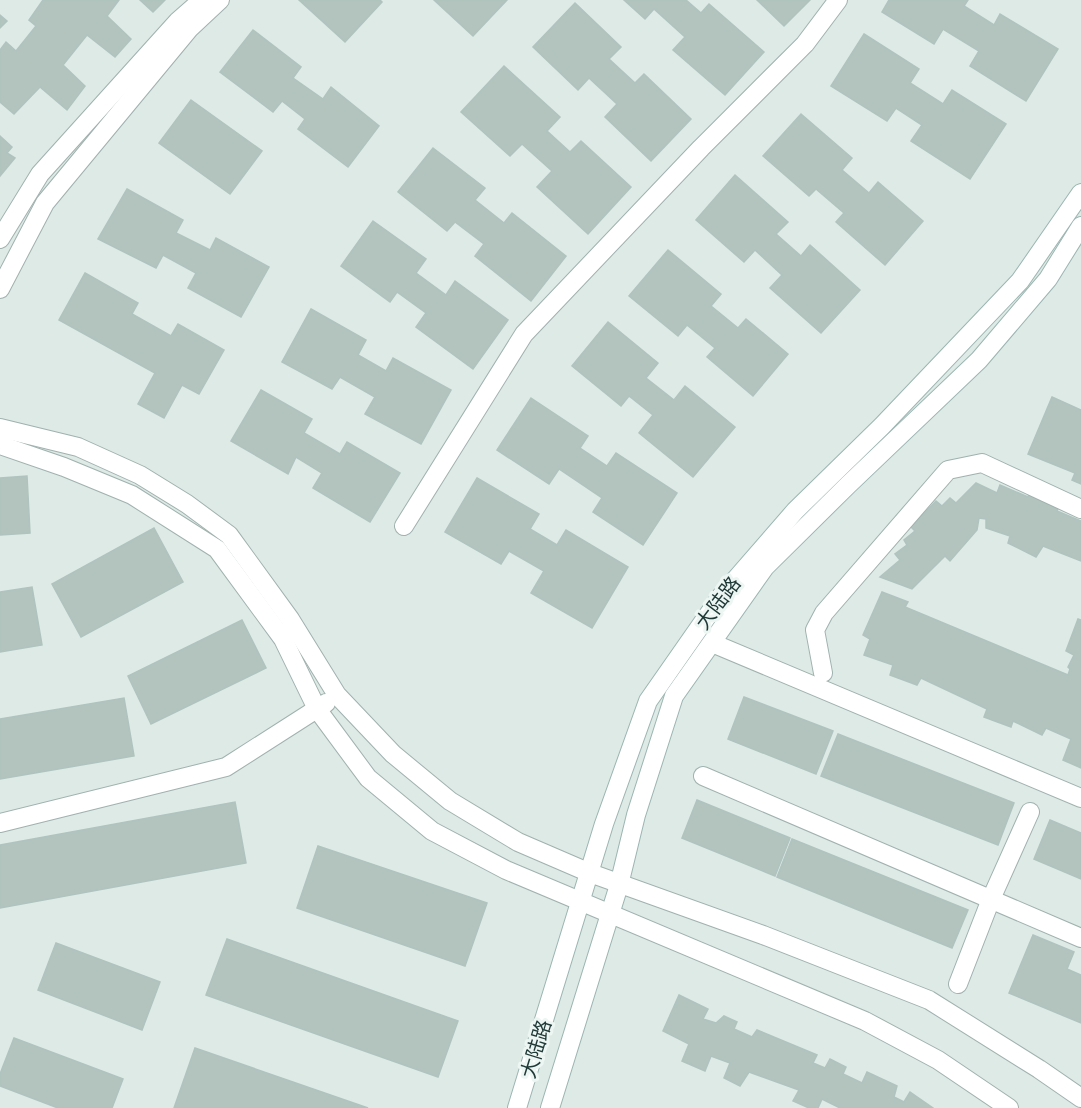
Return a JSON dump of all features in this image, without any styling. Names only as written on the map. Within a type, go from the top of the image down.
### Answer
[{"type":"street","points":[[0,239],[40,174],[178,21],[202,0]]},
{"type":"street","points":[[0,289],[45,203],[189,29],[220,0]]},
{"type":"street","points":[[404,526],[524,334],[701,148],[805,44],[838,0]]},
{"type":"street","name":"大陆路","points":[[517,1108],[604,824],[648,701],[722,595],[795,511],[882,426],[1020,280],[1081,193]]},
{"type":"street","name":"大陆路","points":[[550,1108],[619,885],[636,814],[674,696],[765,567],[979,360],[1048,279],[1081,226]]},
{"type":"street","points":[[0,428],[78,447],[140,475],[188,504],[229,536],[290,619],[337,694],[393,753],[450,801],[518,842],[590,873],[763,935],[929,1000],[1040,1069],[1081,1098]]},
{"type":"street","points":[[0,445],[64,467],[132,495],[217,549],[283,639],[317,709],[368,778],[432,831],[506,870],[865,1021],[938,1060],[1009,1108]]},
{"type":"street","points":[[823,673],[815,630],[824,613],[948,470],[982,463],[1081,509]]},
{"type":"street","points":[[712,643],[1081,798]]},
{"type":"street","points":[[0,823],[226,767],[337,694]]},
{"type":"street","points":[[703,776],[1081,938]]},
{"type":"street","points":[[958,984],[991,899],[1030,812]]},
{"type":"building","points":[[43,0],[119,0],[107,16],[131,39],[115,57],[87,35],[63,65],[85,86],[67,110],[40,87],[14,114],[0,102],[0,50],[6,42],[16,51],[36,26],[29,20]]},
{"type":"building","points":[[140,0],[165,0],[153,12]]},
{"type":"building","points":[[299,0],[380,0],[382,2],[345,42]]},
{"type":"building","points":[[434,0],[507,0],[473,36]]},
{"type":"building","points":[[624,0],[686,0],[701,13],[709,4],[764,52],[725,95],[673,50],[685,37],[654,9],[645,19]]},
{"type":"building","points":[[757,0],[810,0],[784,26]]},
{"type":"building","points":[[889,0],[968,0],[964,6],[994,25],[1000,14],[1058,49],[1026,101],[970,66],[979,51],[943,29],[934,44],[882,12]]},
{"type":"building","points":[[575,3],[621,47],[609,59],[635,83],[644,74],[691,119],[651,161],[605,117],[617,104],[589,78],[578,90],[533,47]]},
{"type":"building","points":[[0,15],[7,21],[0,28]]},
{"type":"building","points":[[253,30],[301,67],[293,78],[323,99],[331,87],[379,126],[348,167],[298,129],[305,119],[282,101],[273,112],[220,72]]},
{"type":"building","points":[[864,34],[919,69],[910,83],[943,104],[952,90],[1006,124],[970,179],[911,141],[922,125],[896,108],[887,121],[831,86]]},
{"type":"building","points":[[504,66],[560,117],[547,131],[570,152],[581,141],[631,187],[588,234],[537,187],[552,171],[522,144],[510,156],[461,112]]},
{"type":"building","points":[[191,100],[262,151],[230,194],[159,143]]},
{"type":"building","points":[[801,114],[852,158],[842,170],[869,193],[878,182],[923,221],[885,265],[836,222],[844,213],[816,189],[809,196],[763,156]]},
{"type":"building","points":[[0,136],[12,147],[7,153],[15,158],[0,176]]},
{"type":"building","points":[[433,148],[485,188],[475,200],[504,223],[512,213],[566,256],[531,301],[475,256],[484,244],[455,222],[447,231],[398,192]]},
{"type":"building","points":[[735,175],[788,222],[776,234],[801,256],[810,245],[860,290],[821,333],[770,288],[782,275],[755,250],[744,262],[696,220]]},
{"type":"building","points":[[127,189],[183,220],[176,233],[210,250],[216,238],[269,267],[241,317],[188,288],[196,273],[163,255],[156,268],[98,239]]},
{"type":"building","points":[[373,221],[426,259],[416,273],[446,295],[455,281],[508,320],[473,369],[416,327],[426,313],[397,292],[390,302],[341,266]]},
{"type":"building","points":[[668,250],[721,294],[711,306],[738,328],[746,319],[788,354],[753,396],[707,357],[715,348],[687,325],[678,336],[629,296]]},
{"type":"building","points":[[85,273],[138,303],[132,314],[171,336],[178,324],[224,350],[199,394],[182,385],[164,418],[138,404],[155,373],[59,320]]},
{"type":"building","points":[[311,309],[366,340],[358,355],[386,371],[393,358],[451,390],[421,444],[365,414],[375,397],[340,377],[332,389],[282,362]]},
{"type":"building","points":[[608,322],[658,363],[646,378],[674,400],[685,386],[735,427],[693,477],[639,433],[653,415],[629,396],[621,406],[572,366]]},
{"type":"building","points":[[261,390],[312,419],[304,433],[340,454],[347,442],[400,473],[370,522],[313,488],[322,473],[296,457],[288,474],[231,441]]},
{"type":"building","points":[[1052,397],[1081,410],[1081,484],[1072,480],[1075,473],[1028,454]]},
{"type":"building","points":[[531,398],[588,436],[580,448],[607,466],[616,453],[677,493],[643,545],[593,512],[602,498],[559,469],[549,484],[497,450]]},
{"type":"building","points":[[27,476],[30,533],[0,535],[0,478]]},
{"type":"building","points":[[477,478],[539,514],[530,529],[557,545],[566,530],[628,567],[592,628],[531,593],[544,571],[509,551],[501,564],[445,532]]},
{"type":"building","points":[[976,483],[997,493],[1000,485],[1028,497],[1029,494],[1059,506],[1057,511],[1081,521],[1081,561],[1043,546],[1036,557],[1008,543],[1010,536],[986,528],[986,519],[979,518],[977,530],[950,561],[945,556],[912,589],[880,577],[900,560],[895,554],[907,545],[904,540],[915,531],[911,527],[936,501],[942,506],[950,498],[956,503]]},
{"type":"building","points":[[154,528],[183,582],[81,637],[52,584]]},
{"type":"building","points":[[32,587],[42,645],[0,652],[0,592]]},
{"type":"building","points":[[882,592],[908,602],[905,607],[1068,675],[1070,669],[1068,667],[1074,655],[1066,651],[1078,619],[1081,620],[1081,768],[1063,760],[1071,739],[1046,728],[1042,735],[1013,721],[1011,727],[984,717],[987,709],[921,678],[917,685],[890,675],[893,665],[864,655],[870,639],[863,635]]},
{"type":"building","points":[[242,620],[266,668],[151,724],[128,676]]},
{"type":"building","points":[[744,697],[833,731],[816,774],[728,739]]},
{"type":"building","points":[[124,698],[134,756],[0,779],[0,719]]},
{"type":"building","points":[[838,734],[1014,803],[998,845],[821,776]]},
{"type":"building","points":[[697,800],[790,838],[775,876],[682,838]]},
{"type":"building","points":[[235,802],[246,863],[0,908],[0,845]]},
{"type":"building","points":[[1050,820],[1081,833],[1081,879],[1034,859]]},
{"type":"building","points":[[792,839],[968,910],[952,948],[777,877]]},
{"type":"building","points":[[318,846],[487,903],[465,966],[297,908]]},
{"type":"building","points":[[1033,935],[1074,952],[1067,969],[1081,975],[1081,1023],[1009,993]]},
{"type":"building","points":[[227,939],[458,1021],[438,1077],[206,995]]},
{"type":"building","points":[[56,943],[160,982],[142,1030],[38,990]]},
{"type":"building","points":[[679,995],[708,1009],[703,1019],[716,1023],[724,1016],[737,1022],[734,1029],[752,1037],[757,1030],[817,1055],[813,1063],[825,1068],[830,1059],[846,1067],[843,1074],[862,1083],[867,1072],[897,1086],[894,1097],[904,1102],[910,1092],[933,1108],[840,1108],[822,1099],[818,1108],[809,1108],[793,1101],[799,1090],[749,1072],[740,1086],[724,1078],[730,1063],[711,1056],[705,1071],[682,1061],[689,1044],[663,1031]]},
{"type":"building","points":[[14,1038],[123,1079],[112,1108],[58,1108],[0,1086],[0,1074]]},
{"type":"building","points":[[195,1048],[368,1108],[174,1108]]}]
